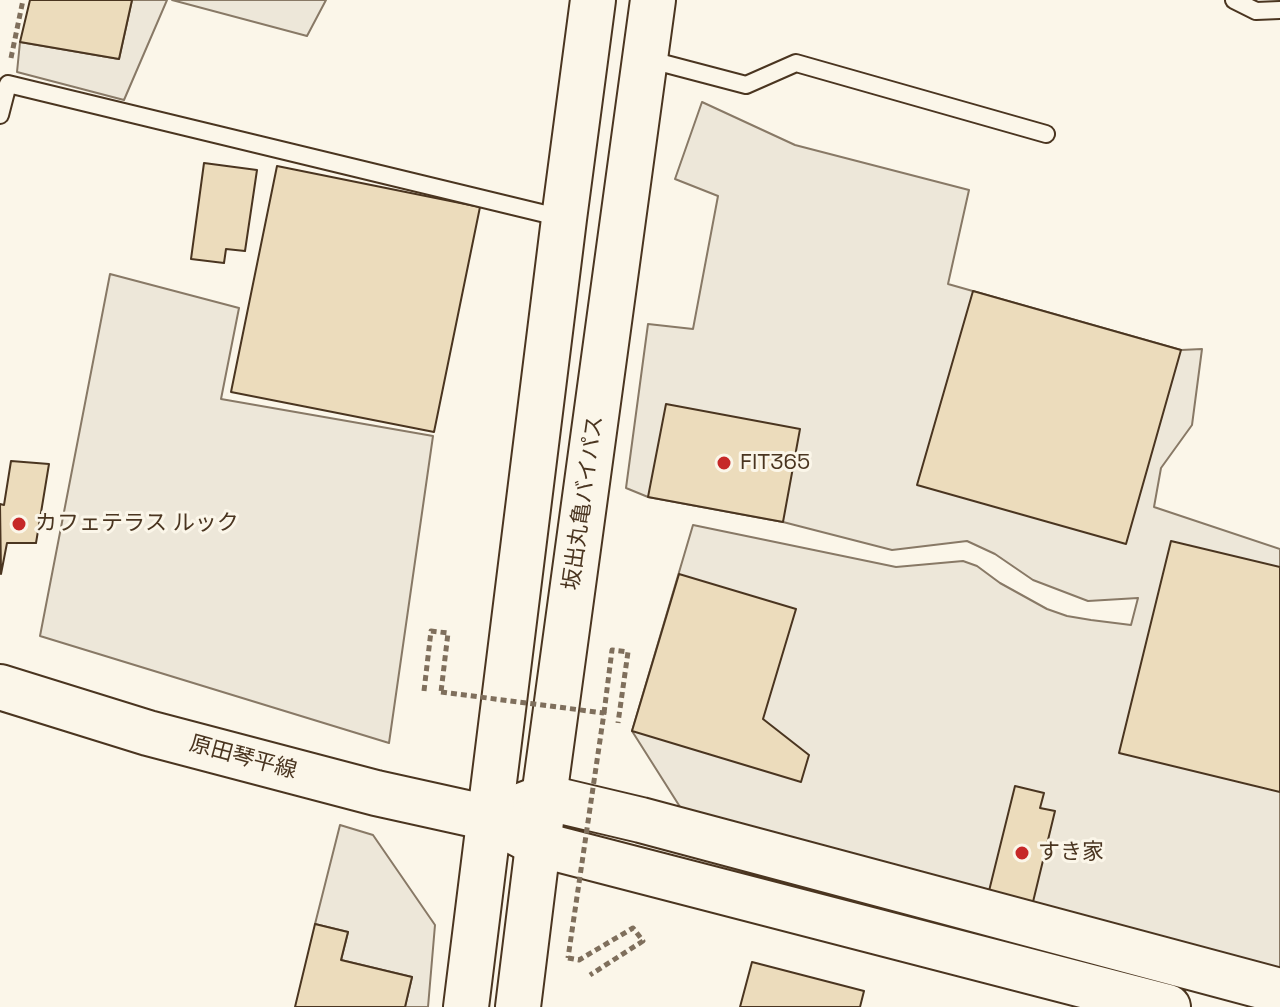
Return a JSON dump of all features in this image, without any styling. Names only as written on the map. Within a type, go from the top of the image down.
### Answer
[{"type":"main road","points":[[466,1007],[593,0]]},
{"type":"main road","name":"坂出丸亀バイパス","points":[[518,1007],[653,0]]},
{"type":"main road","name":"原田琴平線","points":[[0,687],[148,733],[376,793],[489,818],[538,844],[1168,1007]]},
{"type":"main road","points":[[489,818],[544,797],[672,828],[1280,991]]},
{"type":"lane","points":[[1234,0],[1256,11],[1280,10]]},
{"type":"lane","points":[[645,59],[746,85],[796,63],[1046,134]]},
{"type":"lane","points":[[0,115],[8,84],[564,219]]},
{"type":"path","points":[[8,84],[23,0]]},
{"type":"path","points":[[424,691],[431,631],[448,633],[441,692],[604,713]]},
{"type":"path","points":[[590,975],[643,941],[633,928],[579,960],[568,958],[612,650],[628,652],[618,723]]},
{"type":"shaded area","points":[[132,0],[167,0],[124,100],[17,72],[20,42],[119,59]]},
{"type":"shaded area","points":[[172,0],[326,0],[307,36]]},
{"type":"shaded area","points":[[702,102],[795,145],[969,190],[948,284],[1181,350],[1202,349],[1192,425],[1161,468],[1154,507],[1280,549],[1280,972],[682,810],[632,731],[693,525],[896,567],[963,561],[977,566],[1000,583],[1047,609],[1091,620],[1131,625],[1138,598],[1088,601],[1033,580],[995,554],[967,541],[892,550],[783,522],[648,497],[626,488],[648,324],[693,329],[718,196],[675,179]]},
{"type":"shaded area","points":[[110,274],[239,308],[221,399],[433,436],[389,743],[40,636]]},
{"type":"shaded area","points":[[340,825],[373,835],[435,925],[428,1007],[405,1007],[412,977],[341,960],[348,932],[315,924]]},
{"type":"building","points":[[30,0],[132,0],[119,59],[20,42]]},
{"type":"building","points":[[204,163],[257,170],[245,251],[226,249],[224,263],[191,259]]},
{"type":"building","points":[[277,166],[480,207],[434,432],[231,392]]},
{"type":"building","points":[[973,291],[1181,350],[1126,544],[917,485]]},
{"type":"building","name":"FIT365","points":[[666,404],[800,429],[783,522],[648,497]]},
{"type":"building","name":"カフェテラス ルック","points":[[11,461],[49,464],[36,543],[7,543],[1,574],[0,504],[4,505]]},
{"type":"building","points":[[1171,541],[1280,567],[1280,792],[1119,753]]},
{"type":"building","points":[[679,574],[796,609],[763,719],[809,755],[801,782],[632,731]]},
{"type":"building","name":"すき家","points":[[1015,786],[1044,793],[1040,808],[1055,811],[1032,906],[988,895]]},
{"type":"building","points":[[315,924],[348,932],[341,960],[412,977],[405,1007],[295,1007]]},
{"type":"building","points":[[752,962],[864,991],[860,1007],[740,1007]]},
{"type":"place","name":"FIT365","points":[[724,463]]},
{"type":"place","name":"カフェテラス ルック","points":[[19,524]]},
{"type":"place","name":"すき家","points":[[1022,853]]}]
